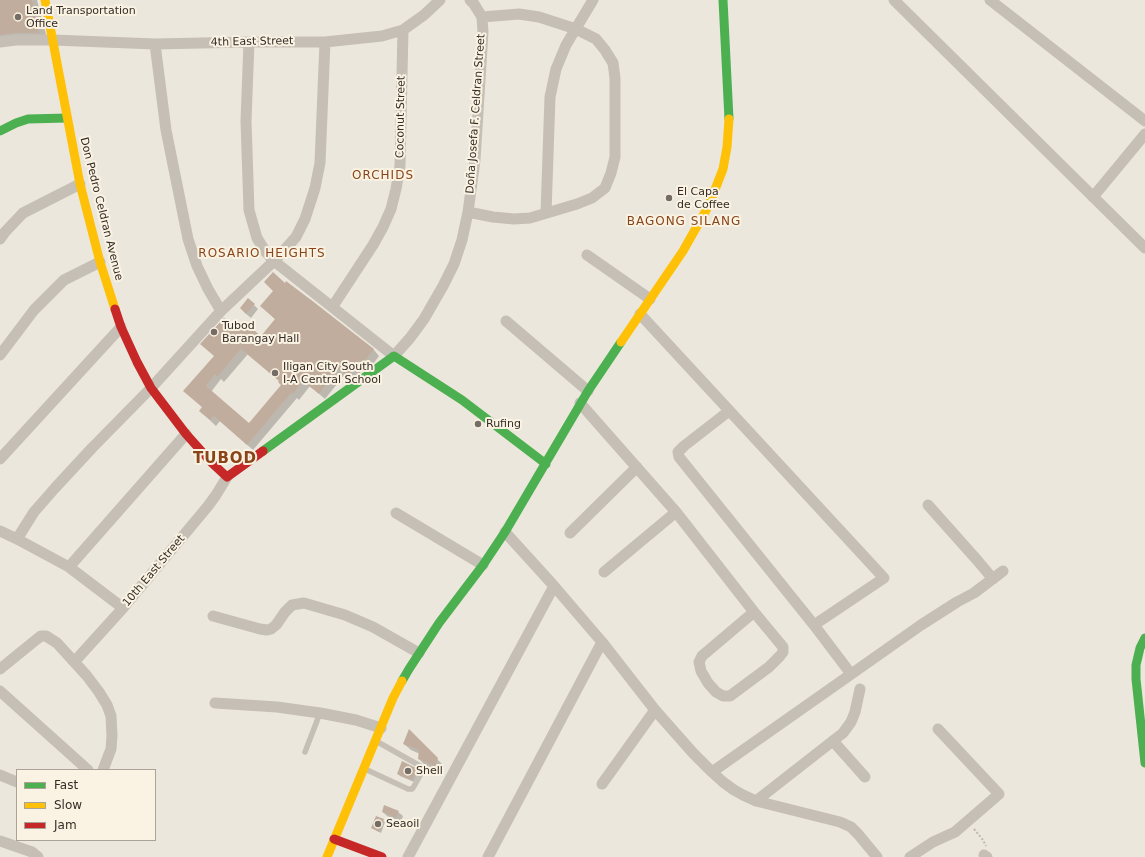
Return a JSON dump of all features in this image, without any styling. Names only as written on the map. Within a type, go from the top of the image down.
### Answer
[{"type":"street","name":"Don Pedro Celdran Avenue","points":[[45,0],[80,184],[100,262],[121,327],[151,388],[186,434],[212,463],[227,476]]},
{"type":"street","name":"4th East Street","points":[[0,42],[16,40],[154,44],[325,42],[382,36],[403,30],[424,16],[440,0]]},
{"type":"street","points":[[468,212],[493,217],[530,218],[592,198],[605,188],[615,157],[616,78],[613,63],[596,38],[576,28],[539,17],[519,14],[482,16],[470,0]]},
{"type":"street","points":[[546,213],[550,97],[556,69],[566,45],[593,0]]},
{"type":"street","points":[[327,857],[393,698],[409,669],[505,532],[546,464],[580,403],[695,231],[709,205],[722,169],[727,147],[729,124],[728,78],[723,0]]},
{"type":"street","points":[[894,0],[1145,248]]},
{"type":"street","points":[[990,0],[1145,121]]},
{"type":"street","name":"Doña Josefa F. Celdran Street","points":[[394,356],[410,338],[424,318],[443,286],[454,264],[462,240],[468,212],[475,160],[482,16]]},
{"type":"street","name":"Coconut Street","points":[[333,306],[373,245],[391,209],[400,166],[403,30]]},
{"type":"street","points":[[249,42],[246,121],[249,210],[257,238],[265,251],[274,261],[333,306],[394,356],[462,400],[546,464]]},
{"type":"street","points":[[17,539],[34,512],[55,488],[151,388],[221,311],[287,248],[296,236],[305,219],[315,188],[320,163],[325,42]]},
{"type":"street","points":[[154,44],[166,130],[188,239],[197,266],[221,311]]},
{"type":"street","points":[[0,131],[28,119],[68,118]]},
{"type":"street","points":[[1093,197],[1145,134]]},
{"type":"street","points":[[0,239],[23,213],[80,184]]},
{"type":"street","points":[[587,255],[650,299]]},
{"type":"street","points":[[0,355],[34,310],[64,280],[100,262]]},
{"type":"street","points":[[640,314],[884,578],[814,625]]},
{"type":"street","points":[[506,321],[588,391]]},
{"type":"street","points":[[0,459],[121,327]]},
{"type":"street","points":[[227,476],[394,356]]},
{"type":"street","points":[[580,403],[676,512],[783,647],[783,652],[769,667],[730,696],[723,696],[716,692],[708,683],[700,671],[699,662],[702,656],[754,612]]},
{"type":"street","points":[[729,411],[684,446],[678,452],[678,455],[814,625],[851,674]]},
{"type":"street","points":[[69,567],[186,434]]},
{"type":"street","points":[[570,533],[636,467]]},
{"type":"street","name":"10th East Street","points":[[75,661],[123,608],[208,506],[227,476]]},
{"type":"street","points":[[928,505],[992,579]]},
{"type":"street","points":[[604,572],[676,512]]},
{"type":"street","points":[[396,513],[483,565]]},
{"type":"street","points":[[0,531],[69,567],[123,608]]},
{"type":"street","points":[[505,532],[602,642],[655,710],[712,772],[743,796],[756,801],[840,822],[851,827],[877,857]]},
{"type":"street","points":[[712,772],[921,625],[974,593],[1003,571]]},
{"type":"street","points":[[408,857],[554,586]]},
{"type":"street","points":[[213,616],[267,630],[276,625],[292,605],[304,603],[345,615],[372,627],[419,653]]},
{"type":"street","points":[[0,669],[41,636],[46,636],[57,643],[75,661],[107,705],[111,716],[111,749],[103,769]]},
{"type":"street","points":[[1145,638],[1140,648],[1136,665],[1136,678],[1145,763]]},
{"type":"street","points":[[488,857],[500,837],[602,642]]},
{"type":"street","points":[[756,801],[843,733],[851,722],[855,712],[860,689]]},
{"type":"street","points":[[0,691],[87,769]]},
{"type":"street","points":[[215,704],[278,707],[320,713],[356,720],[381,728]]},
{"type":"street","points":[[602,784],[655,710]]},
{"type":"street","points":[[910,857],[933,842],[956,832],[999,794],[938,729]]},
{"type":"street","points":[[832,741],[865,777]]},
{"type":"street","points":[[0,775],[16,782]]},
{"type":"street","points":[[334,839],[382,857]]},
{"type":"street","points":[[0,841],[32,852],[38,857]]},
{"type":"lane","points":[[305,752],[320,713]]},
{"type":"lane","points":[[364,768],[408,789],[413,788],[422,772],[422,767],[376,741]]},
{"type":"path","points":[[967,822],[981,836],[985,843],[986,856]]},
{"type":"building","name":"Land Transportation Office","points":[[0,0],[32,0],[39,33],[0,35]]},
{"type":"building","name":"Iligan City South I-A Central School","points":[[273,272],[285,283],[286,281],[374,349],[363,363],[360,360],[348,376],[338,369],[319,394],[303,381],[247,445],[214,416],[210,420],[199,411],[202,407],[183,391],[214,356],[200,344],[224,318],[237,329],[244,322],[261,336],[275,319],[260,306],[273,291],[264,282]],"holes":[[[241,349],[279,381],[278,382],[281,385],[249,423],[206,386],[215,374],[217,377]]]},
{"type":"building","points":[[248,298],[255,304],[246,314],[240,308]]},
{"type":"building","points":[[409,729],[438,758],[435,766],[418,759],[419,750],[403,744]]},
{"type":"building","name":"Shell","points":[[402,761],[418,769],[412,780],[397,774]]},
{"type":"building","points":[[384,805],[399,811],[396,818],[382,812]]},
{"type":"building","name":"Seaoil","points":[[376,816],[384,819],[379,832],[371,828]]},
{"type":"traffic: fast","points":[[723,0],[729,119]]},
{"type":"traffic: fast","points":[[0,131],[28,119],[67,118]]},
{"type":"traffic: fast","points":[[402,681],[439,623],[483,565],[505,532],[588,391],[621,342]]},
{"type":"traffic: fast","points":[[263,451],[394,356],[462,400],[546,464]]},
{"type":"traffic: fast","points":[[1145,638],[1140,648],[1136,665],[1136,679],[1145,763]]},
{"type":"traffic: slow","points":[[45,0],[80,184],[100,262],[115,309]]},
{"type":"traffic: slow","points":[[621,342],[683,251],[709,205],[723,169],[727,147],[729,119]]},
{"type":"traffic: slow","points":[[327,857],[393,698],[402,681]]},
{"type":"traffic: jam","points":[[115,309],[121,327],[151,388],[186,434],[212,463],[227,477],[263,451]]},
{"type":"traffic: jam","points":[[334,839],[382,857]]},
{"type":"place","name":"Land Transportation Office","points":[[18,17]]},
{"type":"place","name":"El Capa de Coffee","points":[[669,198]]},
{"type":"place","name":"Tubod Barangay Hall","points":[[214,332]]},
{"type":"place","name":"Iligan City South I-A Central School","points":[[275,373]]},
{"type":"place","name":"Rufing","points":[[478,424]]},
{"type":"place","name":"Shell","points":[[408,771]]},
{"type":"place","name":"Seaoil","points":[[378,824]]},
{"type":"district","name":"ORCHIDS","points":[[383,176]]},
{"type":"district","name":"BAGONG SILANG","points":[[684,222]]},
{"type":"district","name":"ROSARIO HEIGHTS","points":[[262,254]]},
{"type":"district","name":"TUBOD","points":[[225,459]]}]
